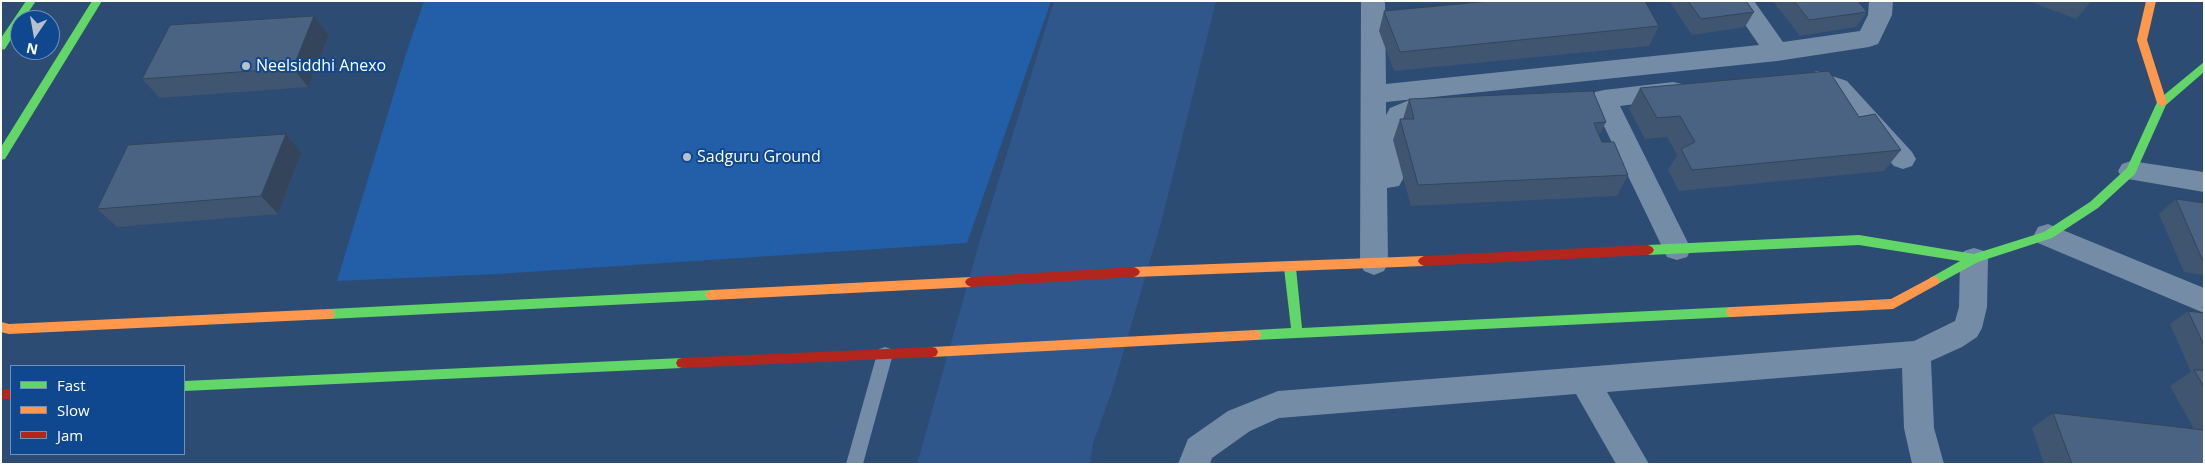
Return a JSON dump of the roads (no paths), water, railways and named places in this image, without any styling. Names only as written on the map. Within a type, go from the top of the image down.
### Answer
[{"type":"street","points":[[1,46],[31,1]]},
{"type":"street","points":[[1,156],[97,1]]},
{"type":"street","points":[[1373,1],[1375,94],[1374,263]]},
{"type":"street","points":[[1741,1],[1777,52]]},
{"type":"street","points":[[1375,94],[1777,52],[1869,38],[1880,15],[1881,1]]},
{"type":"street","points":[[2151,1],[2142,40],[2162,103]]},
{"type":"street","points":[[185,386],[1206,339],[1297,332],[1893,304],[1974,259],[2048,235],[2094,204],[2131,171],[2162,103],[2204,66]]},
{"type":"street","points":[[1795,78],[1814,80],[1838,88],[1903,159]]},
{"type":"street","points":[[1677,249],[1594,99],[1700,88]]},
{"type":"street","points":[[1390,179],[1390,133],[1399,115],[1412,109],[1508,104]]},
{"type":"street","points":[[2131,171],[2204,182]]},
{"type":"street","points":[[2048,235],[2204,301]]},
{"type":"street","points":[[1,327],[8,329],[920,285],[1186,269],[1290,268],[1859,240],[1974,259]]},
{"type":"street","points":[[1194,464],[1199,449],[1239,421],[1278,405],[1916,354],[1952,338],[1967,328],[1973,307],[1974,259]]},
{"type":"street","points":[[1290,268],[1297,332]]},
{"type":"street","points":[[1916,354],[1920,428],[1928,464]]},
{"type":"street","points":[[1584,380],[1633,464]]},
{"type":"lane","points":[[854,464],[884,354]]},
{"type":"place","name":"Neelsiddhi Anexo","points":[[246,66]]},
{"type":"place","name":"Sadguru Ground","points":[[687,157]]}]
